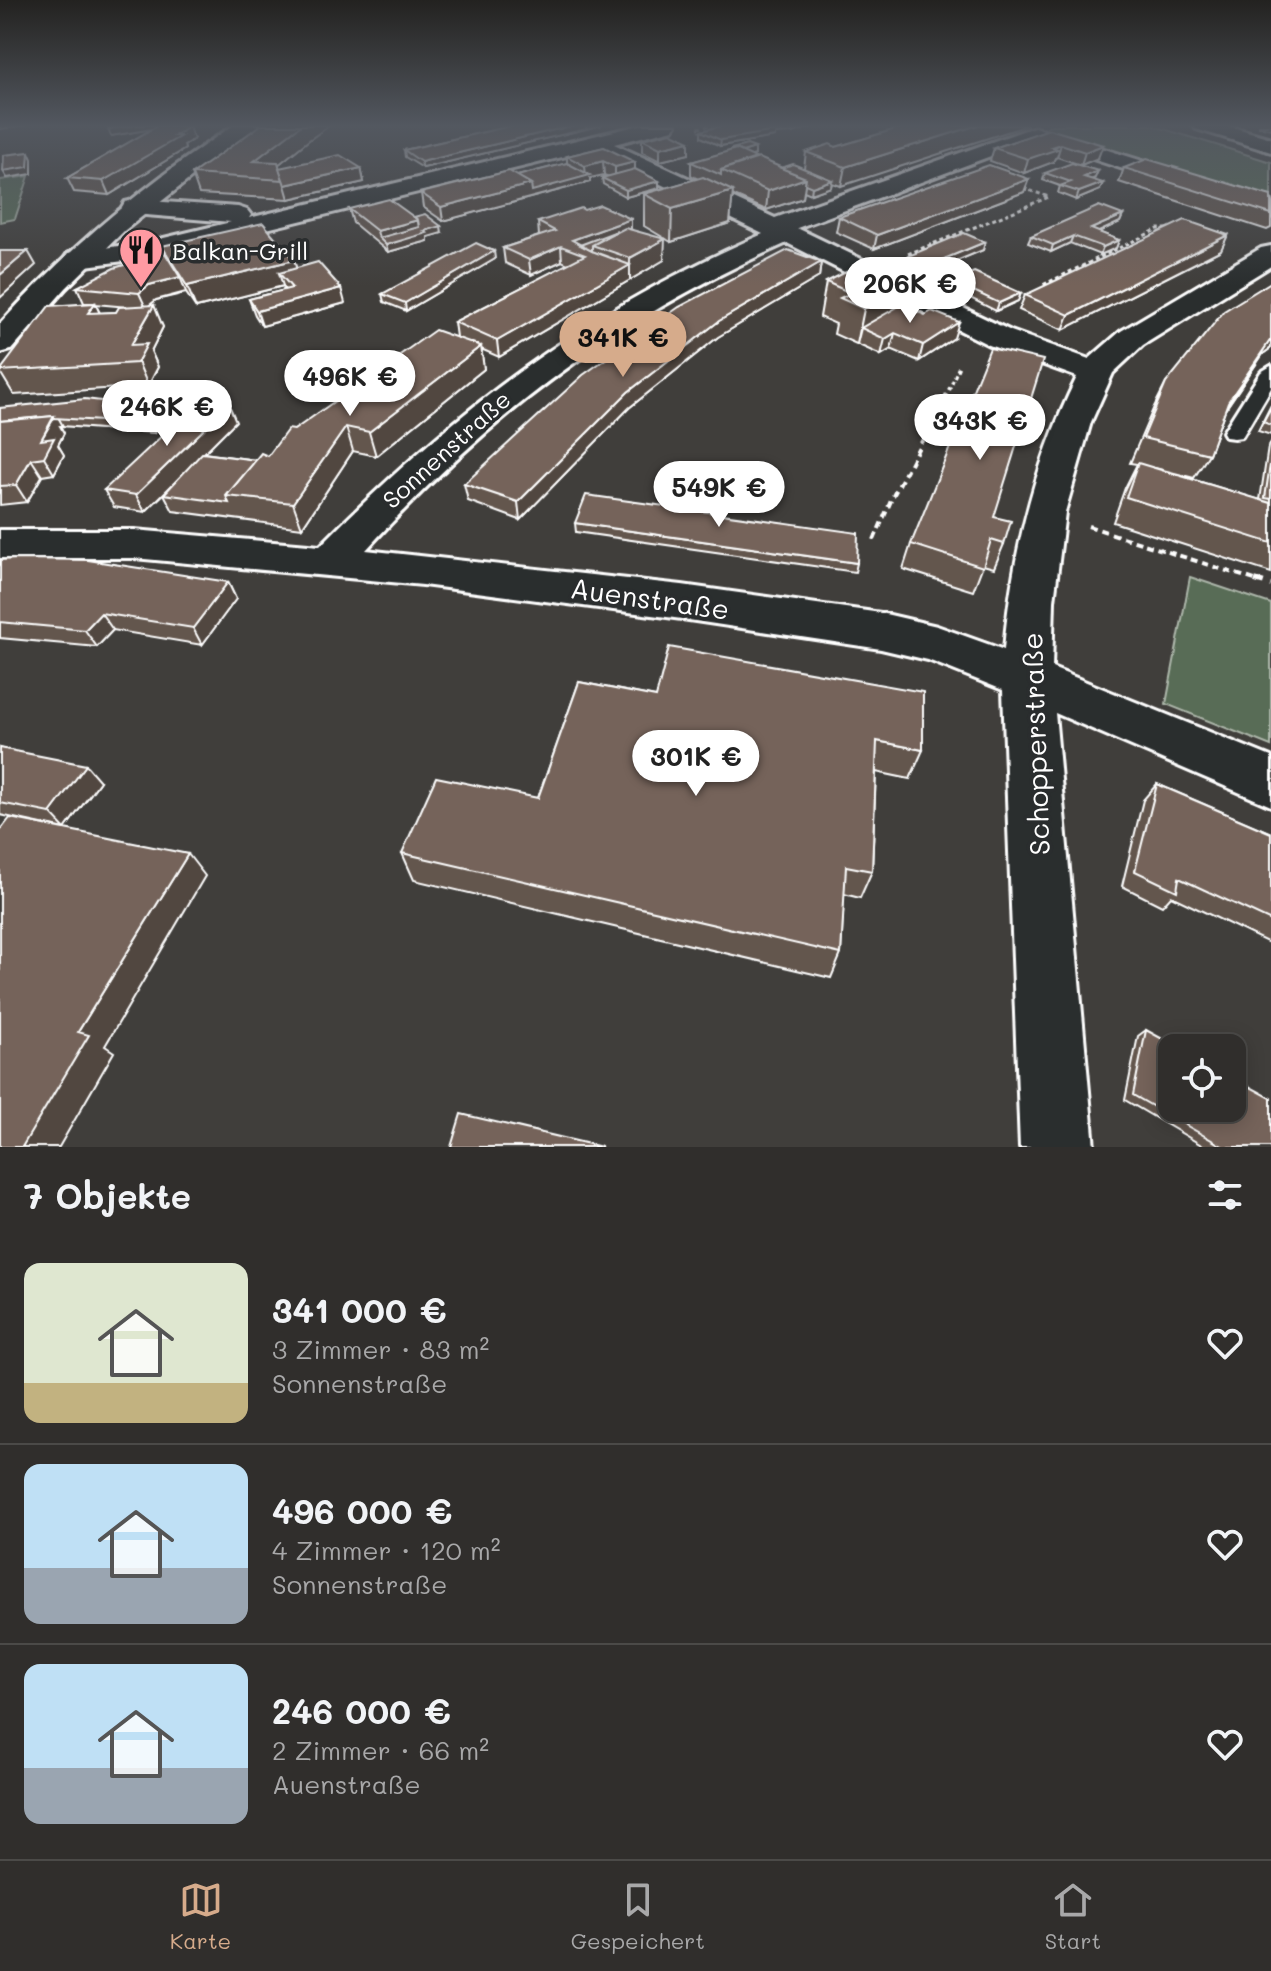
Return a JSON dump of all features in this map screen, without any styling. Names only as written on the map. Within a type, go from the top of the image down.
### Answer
[{"type":"street","points":[[0,343],[78,259],[134,207],[174,179]]},
{"type":"street","points":[[78,259],[134,253],[444,179]]},
{"type":"street","points":[[668,179],[866,270],[1000,338],[1096,373]]},
{"type":"street","name":"Sonnenstraße","points":[[329,563],[381,506],[523,380],[601,327],[778,231],[915,179]]},
{"type":"street","name":"Sonnenstraße","points":[[1176,179],[1271,209]]},
{"type":"street","points":[[134,207],[284,218]]},
{"type":"street","name":"Schopperstraße","points":[[1057,1147],[1027,679],[1031,601],[1045,512],[1073,422],[1096,373],[1107,358],[1132,338],[1271,254]]},
{"type":"street","name":"Auenstraße","points":[[0,544],[134,544],[519,581],[881,631],[937,644],[1271,782]]},
{"type":"lane","points":[[1234,432],[1271,372]]},
{"type":"path","points":[[866,270],[1049,197],[1020,187]]},
{"type":"path","points":[[978,326],[1039,295],[1043,285],[1158,229],[1177,230]]},
{"type":"path","points":[[874,540],[888,502],[947,397],[959,366]]},
{"type":"path","points":[[1045,512],[1271,585]]},
{"type":"green space","points":[[28,179],[15,219],[0,222],[0,180]]},
{"type":"green space","points":[[1200,179],[1271,179],[1271,201]]},
{"type":"green space","points":[[1190,577],[1271,604],[1271,746],[1166,704]]},
{"type":"building","points":[[73,179],[107,179],[103,181]]},
{"type":"building","points":[[283,179],[314,179],[285,185]]},
{"type":"building","points":[[479,179],[522,179],[531,184],[441,207],[421,193]]},
{"type":"building","points":[[521,179],[577,179],[532,191],[531,184]]},
{"type":"building","points":[[603,179],[659,181],[626,190]]},
{"type":"building","points":[[698,179],[706,179],[733,191],[672,209],[644,194]]},
{"type":"building","points":[[740,179],[804,179],[768,191]]},
{"type":"building","points":[[806,179],[832,180],[812,187],[805,184]]},
{"type":"building","points":[[950,179],[1029,179],[877,235],[839,217]]},
{"type":"building","points":[[1061,179],[1089,179],[1103,183],[1079,192],[1060,186],[1071,182]]},
{"type":"building","points":[[1158,179],[1212,179],[1271,196],[1271,214]]},
{"type":"building","points":[[389,199],[418,220],[377,231],[349,209]]},
{"type":"building","points":[[600,205],[631,219],[572,240],[630,265],[497,341],[454,322],[585,255],[561,246],[529,260],[503,248],[555,231],[538,222]]},
{"type":"building","points":[[1099,206],[1123,215],[1091,229],[1119,240],[1103,247],[1073,236],[1053,245],[1031,236]]},
{"type":"building","points":[[425,214],[441,226],[386,245],[379,238],[419,227],[414,217]]},
{"type":"building","points":[[1185,220],[1228,235],[1069,315],[1025,295]]},
{"type":"building","points":[[263,223],[294,260],[187,286],[162,246]]},
{"type":"building","points":[[625,228],[665,239],[630,258],[592,245]]},
{"type":"building","points":[[617,231],[592,245],[592,251],[580,245]]},
{"type":"building","points":[[964,233],[985,242],[927,266],[906,257]]},
{"type":"building","points":[[476,243],[494,251],[405,303],[382,294]]},
{"type":"building","points":[[788,250],[821,262],[719,321],[628,392],[518,502],[464,484],[583,375],[679,307]]},
{"type":"building","points":[[0,251],[28,251],[0,275]]},
{"type":"building","points":[[165,253],[180,277],[149,285],[139,293],[77,287],[114,268]]},
{"type":"building","points":[[318,262],[341,288],[257,311],[249,299],[292,288],[279,273]]},
{"type":"building","points":[[864,263],[889,273],[882,276],[905,286],[864,309],[840,298],[851,293],[826,282]]},
{"type":"building","points":[[974,272],[1021,293],[999,303],[952,281]]},
{"type":"building","points":[[1271,282],[1271,339],[1228,402],[1209,454],[1143,438],[1166,383],[1224,311]]},
{"type":"building","points":[[95,303],[88,313],[154,305],[131,345],[147,344],[137,363],[0,371],[49,306]]},
{"type":"building","points":[[901,305],[925,315],[932,311],[959,322],[923,345],[895,333],[885,339],[861,328]]},
{"type":"building","points":[[435,330],[481,346],[369,432],[346,427],[293,503],[226,496],[261,453],[268,456],[288,429],[294,430]]},
{"type":"building","points":[[990,348],[1043,360],[994,517],[1011,521],[1004,544],[991,540],[983,567],[911,544]]},
{"type":"building","points":[[85,399],[170,405],[151,424],[54,416],[0,421],[0,408]]},
{"type":"building","points":[[200,400],[229,405],[136,495],[104,490]]},
{"type":"building","points":[[1271,407],[1271,425],[1263,422]]},
{"type":"building","points":[[54,416],[41,440],[54,438],[44,457],[31,459],[16,485],[0,486],[0,421]]},
{"type":"building","points":[[202,453],[256,460],[226,496],[229,503],[164,494]]},
{"type":"building","points":[[1271,458],[1271,499],[1265,498]]},
{"type":"building","points":[[1138,463],[1271,503],[1271,543],[1126,497]]},
{"type":"building","points":[[586,495],[858,533],[857,563],[575,523]]},
{"type":"building","points":[[0,560],[88,560],[228,582],[193,628],[101,613],[85,630],[0,622]]},
{"type":"building","points":[[669,647],[923,692],[923,750],[877,741],[872,871],[846,866],[841,954],[402,853],[436,777],[538,798],[579,682],[656,697]]},
{"type":"building","points":[[0,748],[86,765],[50,813],[0,803]]},
{"type":"building","points":[[1157,784],[1271,833],[1271,921],[1179,878],[1177,891],[1135,871]]},
{"type":"building","points":[[10,818],[188,854],[78,1032],[89,1035],[22,1147],[0,1147],[0,831]]},
{"type":"building","points":[[1146,1030],[1158,1037],[1158,1109],[1133,1095]]},
{"type":"building","points":[[1246,1085],[1271,1098],[1271,1147],[1224,1147],[1180,1122],[1246,1122]]},
{"type":"building","points":[[461,1114],[602,1147],[451,1147]]},
{"type":"place","name":"Balkan-Grill","points":[[141,289]]}]
